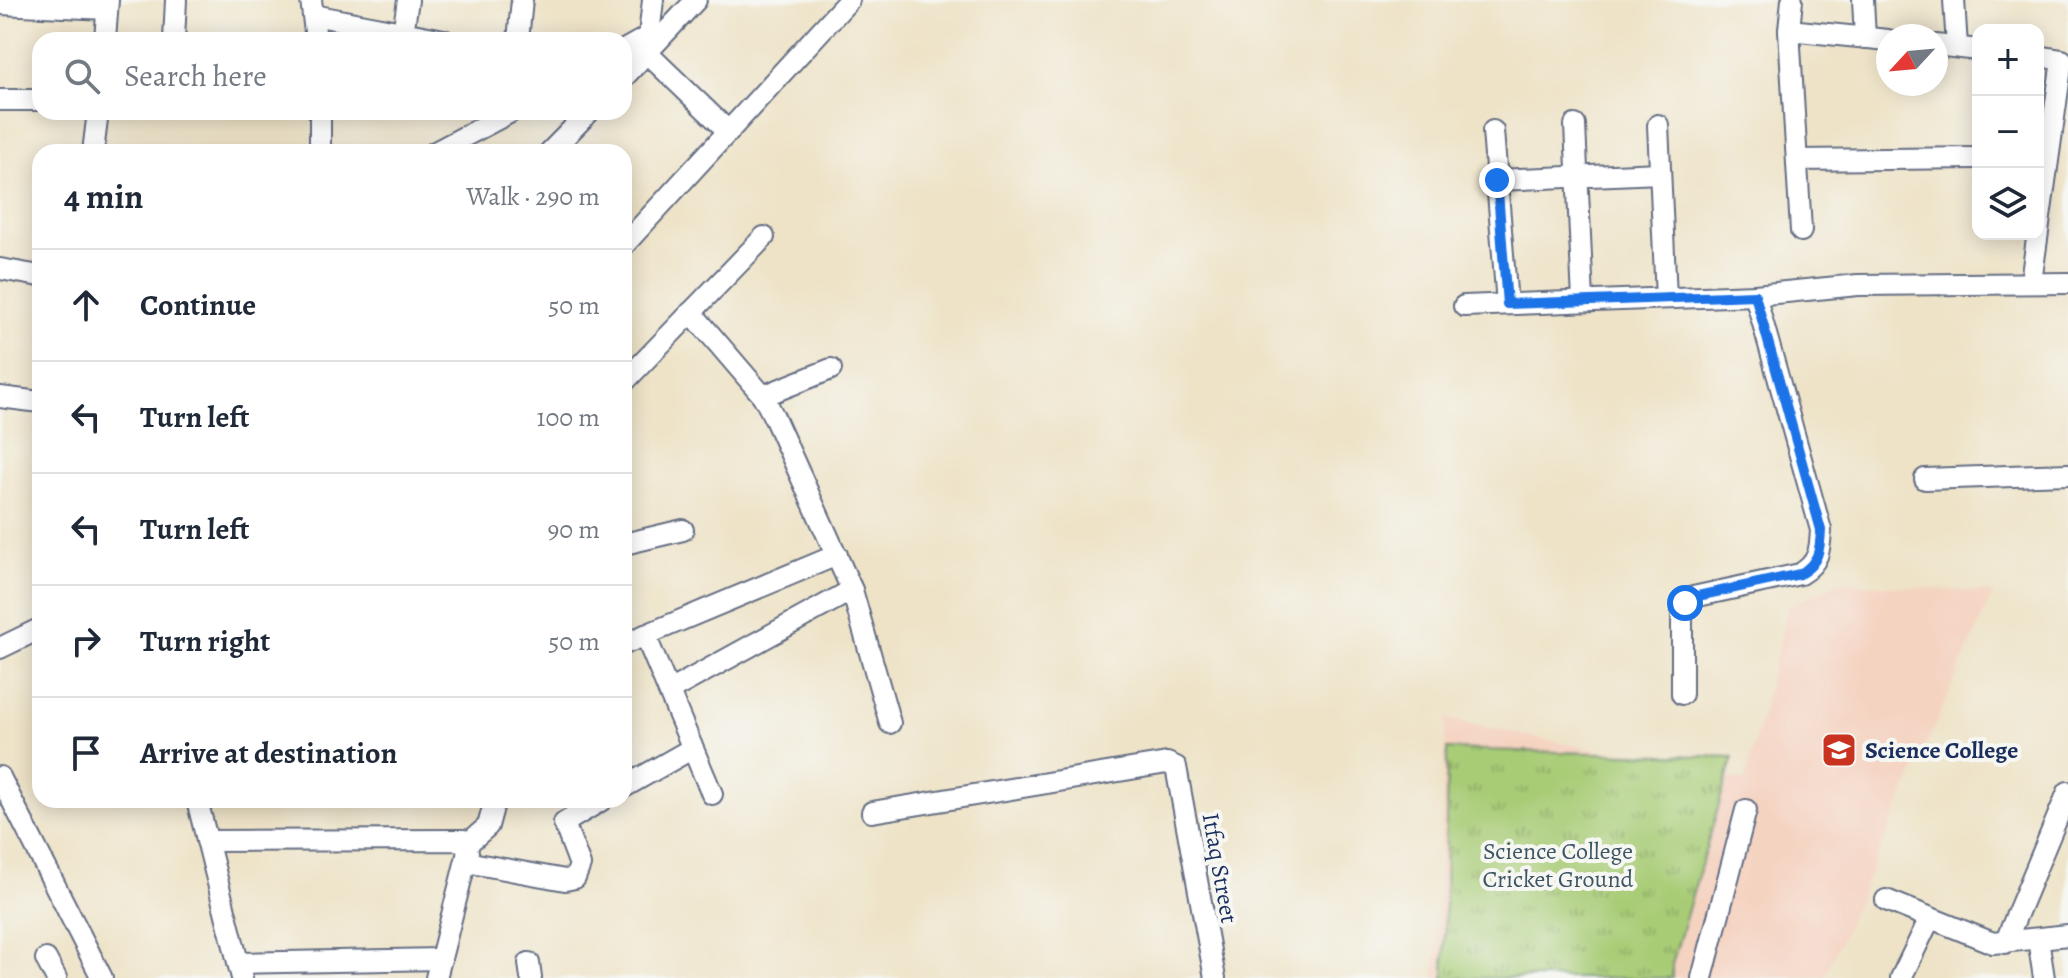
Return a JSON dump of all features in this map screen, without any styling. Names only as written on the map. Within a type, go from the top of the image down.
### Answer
[{"type":"street","points":[[174,32],[176,0]]},
{"type":"street","points":[[403,32],[408,0]]},
{"type":"street","points":[[519,32],[522,0]]},
{"type":"street","points":[[653,0],[648,45],[729,132]]},
{"type":"street","points":[[632,66],[648,45],[696,0]]},
{"type":"street","points":[[632,236],[849,0]]},
{"type":"street","points":[[1792,0],[1789,30],[1801,231]]},
{"type":"street","points":[[1863,0],[1865,38]]},
{"type":"street","points":[[1954,0],[1957,47]]},
{"type":"street","points":[[0,4],[108,4],[106,32]]},
{"type":"street","points":[[315,32],[312,8],[399,32]]},
{"type":"street","points":[[1789,30],[1876,39]]},
{"type":"street","points":[[632,48],[648,45]]},
{"type":"street","points":[[1948,46],[1972,49]]},
{"type":"street","points":[[2031,282],[2052,158],[2062,60],[2044,57]]},
{"type":"street","points":[[0,100],[32,100]]},
{"type":"street","points":[[94,144],[97,120]]},
{"type":"street","points":[[320,120],[320,144]]},
{"type":"street","points":[[450,144],[496,120]]},
{"type":"street","points":[[558,144],[581,120]]},
{"type":"street","points":[[1575,125],[1583,301]]},
{"type":"street","points":[[1658,125],[1666,298]]},
{"type":"street","points":[[1493,131],[1507,304]]},
{"type":"street","points":[[1797,160],[1972,158]]},
{"type":"street","points":[[1497,180],[1660,173]]},
{"type":"street","points":[[632,374],[764,237]]},
{"type":"street","points":[[0,269],[32,275]]},
{"type":"street","points":[[1464,306],[1755,295],[1858,285],[2068,283]]},
{"type":"street","points":[[1682,694],[1682,609],[1685,603],[1693,597],[1800,574],[1811,567],[1819,555],[1821,530],[1755,295]]},
{"type":"street","points":[[691,312],[763,396],[852,590],[890,723]]},
{"type":"street","points":[[763,396],[831,369]]},
{"type":"street","points":[[0,397],[32,401]]},
{"type":"street","points":[[1925,479],[2068,474]]},
{"type":"street","points":[[632,542],[683,530]]},
{"type":"street","points":[[632,641],[837,555]]},
{"type":"street","points":[[669,691],[852,590]]},
{"type":"street","points":[[0,648],[32,632]]},
{"type":"street","points":[[645,635],[712,794]]},
{"type":"street","points":[[632,782],[693,748]]},
{"type":"street","name":"Itfaq Street","points":[[872,812],[1167,763],[1176,767],[1215,978]]},
{"type":"street","points":[[0,777],[102,978]]},
{"type":"street","points":[[2005,943],[2067,800]]},
{"type":"street","points":[[199,808],[240,970],[439,968],[466,854],[488,826],[493,808]]},
{"type":"street","points":[[207,841],[457,839],[466,854],[565,880],[575,878],[580,865],[564,823],[589,808]]},
{"type":"street","points":[[1702,978],[1746,810]]},
{"type":"street","points":[[1886,900],[1978,939],[2005,943],[2068,935]]},
{"type":"street","points":[[1901,978],[1930,918]]},
{"type":"street","points":[[2038,939],[2044,978]]},
{"type":"shaded area","name":"Science College","points":[[1839,582],[1993,593],[1824,978],[1435,978],[1446,719],[1745,781],[1788,607]]},
{"type":"green space","name":"Science College Cricket Ground","points":[[1447,749],[1733,757],[1672,964],[1672,978],[1444,978]]},
{"type":"place","name":"Science College","points":[[1839,750]]},
{"type":"route","points":[[1497,180],[1507,304],[1755,295],[1821,530],[1819,555],[1811,567],[1800,574],[1693,597],[1685,603]]}]
